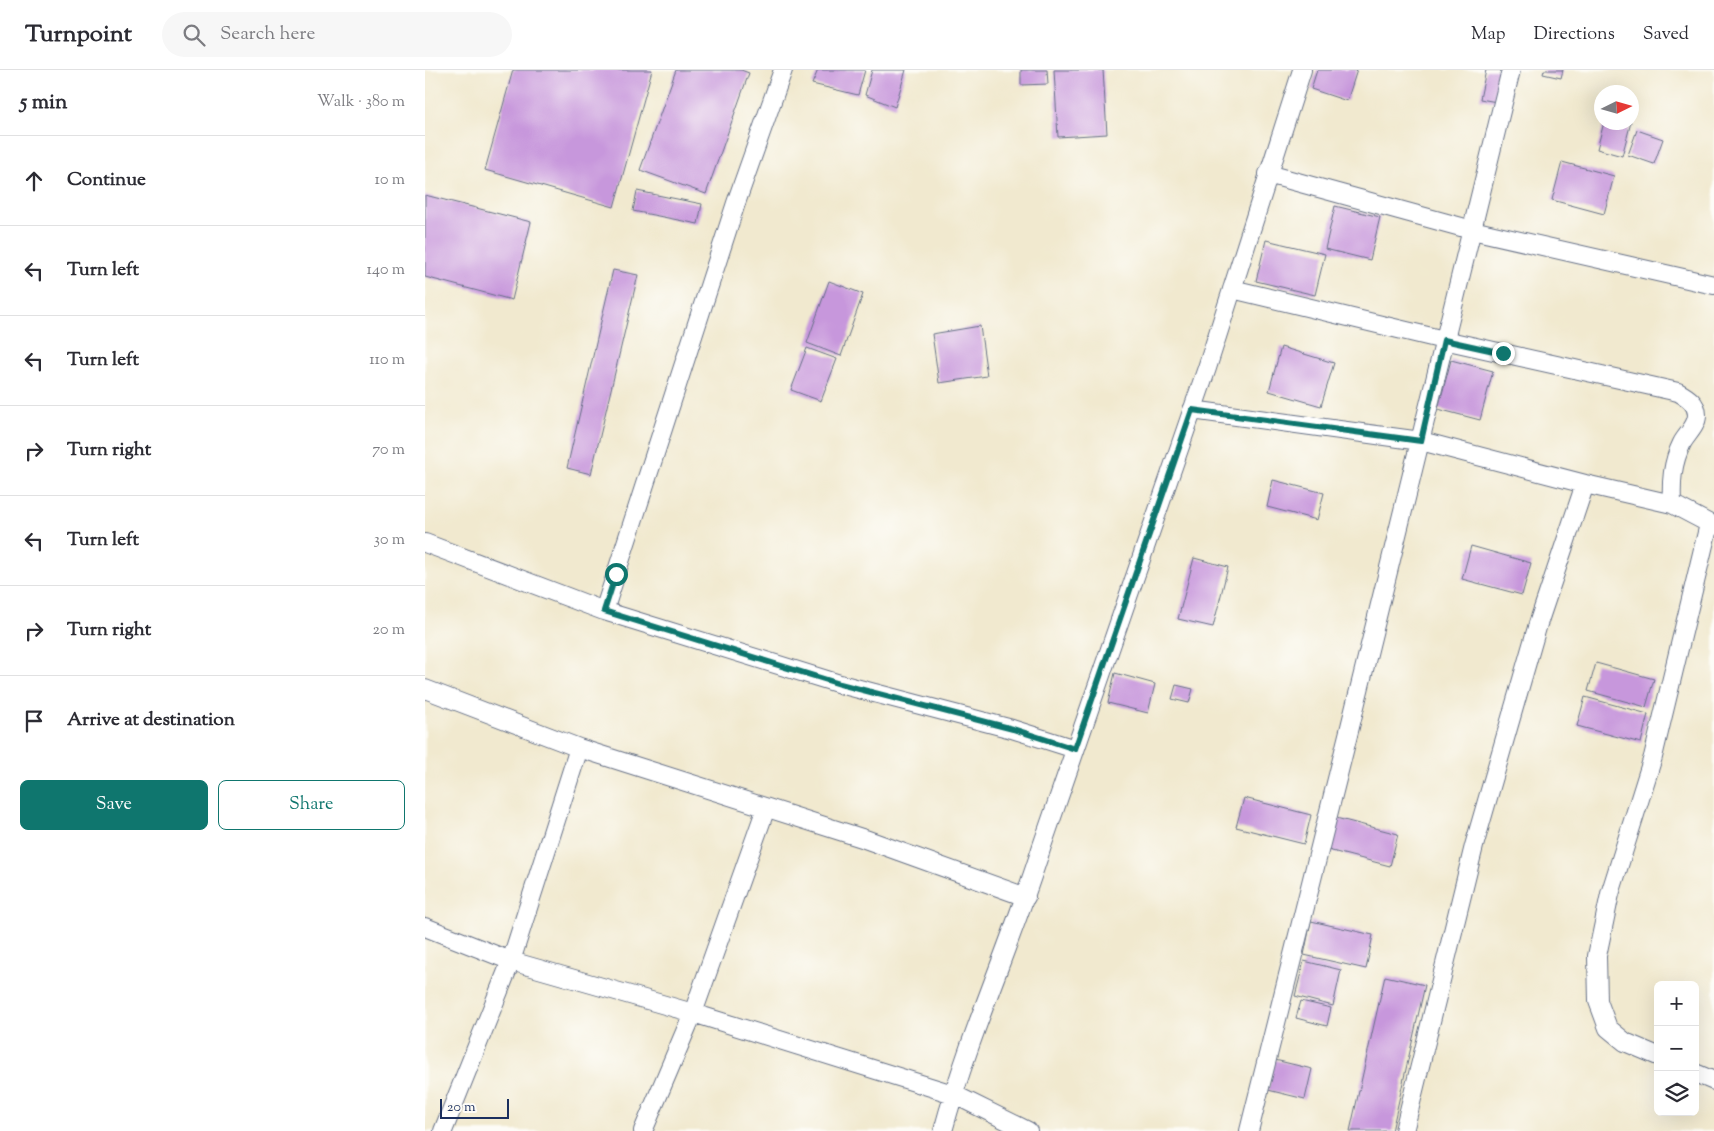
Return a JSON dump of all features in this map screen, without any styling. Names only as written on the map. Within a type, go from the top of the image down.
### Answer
[{"type":"street","points":[[604,611],[736,203],[783,70]]},
{"type":"street","points":[[943,1131],[953,1094],[1026,897],[1192,410],[1302,70]]},
{"type":"street","points":[[1249,1131],[1421,441],[1511,70]]},
{"type":"street","points":[[1268,174],[1472,230],[1714,285]]},
{"type":"street","points":[[1232,289],[1444,340],[1678,392],[1689,398],[1697,414],[1695,424],[1683,442],[1674,464],[1671,480],[1671,504]]},
{"type":"street","points":[[1192,410],[1421,441],[1585,484],[1671,504],[1711,525],[1653,757],[1610,894],[1597,956],[1598,1001],[1608,1028],[1625,1042],[1654,1054]]},
{"type":"street","points":[[1404,1131],[1473,846],[1538,624],[1585,484]]},
{"type":"street","points":[[425,543],[604,611],[840,684],[1013,729],[1075,749]]},
{"type":"street","points":[[425,689],[579,748],[865,839],[1026,897]]},
{"type":"street","points":[[443,1131],[511,961],[579,748]]},
{"type":"street","points":[[643,1131],[693,1013],[766,808]]},
{"type":"street","points":[[425,927],[511,961],[693,1013],[953,1094],[1028,1131]]},
{"type":"street","points":[[1699,1075],[1714,1081]]},
{"type":"building","points":[[513,70],[652,70],[614,207],[485,170]]},
{"type":"building","points":[[676,70],[741,70],[749,73],[706,194],[640,170]]},
{"type":"building","points":[[818,70],[865,70],[858,95],[812,84]]},
{"type":"building","points":[[872,70],[906,70],[895,107],[865,95]]},
{"type":"building","points":[[1021,70],[1047,70],[1048,84],[1021,85]]},
{"type":"building","points":[[1054,70],[1103,70],[1107,134],[1058,137]]},
{"type":"building","points":[[1317,70],[1357,70],[1347,101],[1311,89]]},
{"type":"building","points":[[1486,70],[1504,70],[1497,102],[1480,99]]},
{"type":"building","points":[[1544,70],[1563,70],[1561,78],[1543,74]]},
{"type":"building","points":[[1602,130],[1629,130],[1622,156],[1597,149]]},
{"type":"building","points":[[1637,130],[1663,139],[1654,164],[1628,155]]},
{"type":"building","points":[[1562,162],[1614,176],[1604,214],[1552,200]]},
{"type":"building","points":[[637,191],[702,204],[698,224],[633,211]]},
{"type":"building","points":[[425,195],[531,222],[512,300],[425,277]]},
{"type":"building","points":[[1335,206],[1380,217],[1370,260],[1325,249]]},
{"type":"building","points":[[1266,240],[1325,254],[1315,295],[1256,281]]},
{"type":"building","points":[[613,270],[638,275],[591,474],[567,468]]},
{"type":"building","points":[[829,281],[863,294],[841,356],[807,343]]},
{"type":"building","points":[[980,326],[987,376],[939,383],[932,334]]},
{"type":"building","points":[[1281,347],[1334,363],[1321,406],[1269,391]]},
{"type":"building","points":[[807,348],[837,359],[821,401],[791,390]]},
{"type":"building","points":[[1451,360],[1493,371],[1480,420],[1438,409]]},
{"type":"building","points":[[1273,480],[1324,493],[1317,520],[1267,507]]},
{"type":"building","points":[[1471,546],[1531,563],[1522,595],[1462,579]]},
{"type":"building","points":[[1194,558],[1228,567],[1213,627],[1178,619]]},
{"type":"building","points":[[1596,663],[1654,679],[1646,707],[1588,691]]},
{"type":"building","points":[[1115,673],[1155,684],[1148,713],[1108,703]]},
{"type":"building","points":[[1176,685],[1193,689],[1189,703],[1172,699]]},
{"type":"building","points":[[1585,697],[1648,714],[1641,743],[1577,726]]},
{"type":"building","points":[[1244,798],[1311,815],[1304,844],[1236,827]]},
{"type":"building","points":[[1336,818],[1398,834],[1390,866],[1328,850]]},
{"type":"building","points":[[1311,921],[1373,935],[1366,969],[1304,955]]},
{"type":"building","points":[[1304,961],[1341,970],[1333,1006],[1295,996]]},
{"type":"building","points":[[1385,976],[1425,985],[1392,1131],[1350,1131]]},
{"type":"building","points":[[1301,1001],[1331,1008],[1327,1026],[1296,1018]]},
{"type":"building","points":[[1275,1060],[1312,1069],[1305,1099],[1268,1090]]},
{"type":"route","points":[[616,574],[604,611],[840,684],[1013,729],[1075,749],[1192,410],[1421,441],[1444,340],[1503,353]]}]
